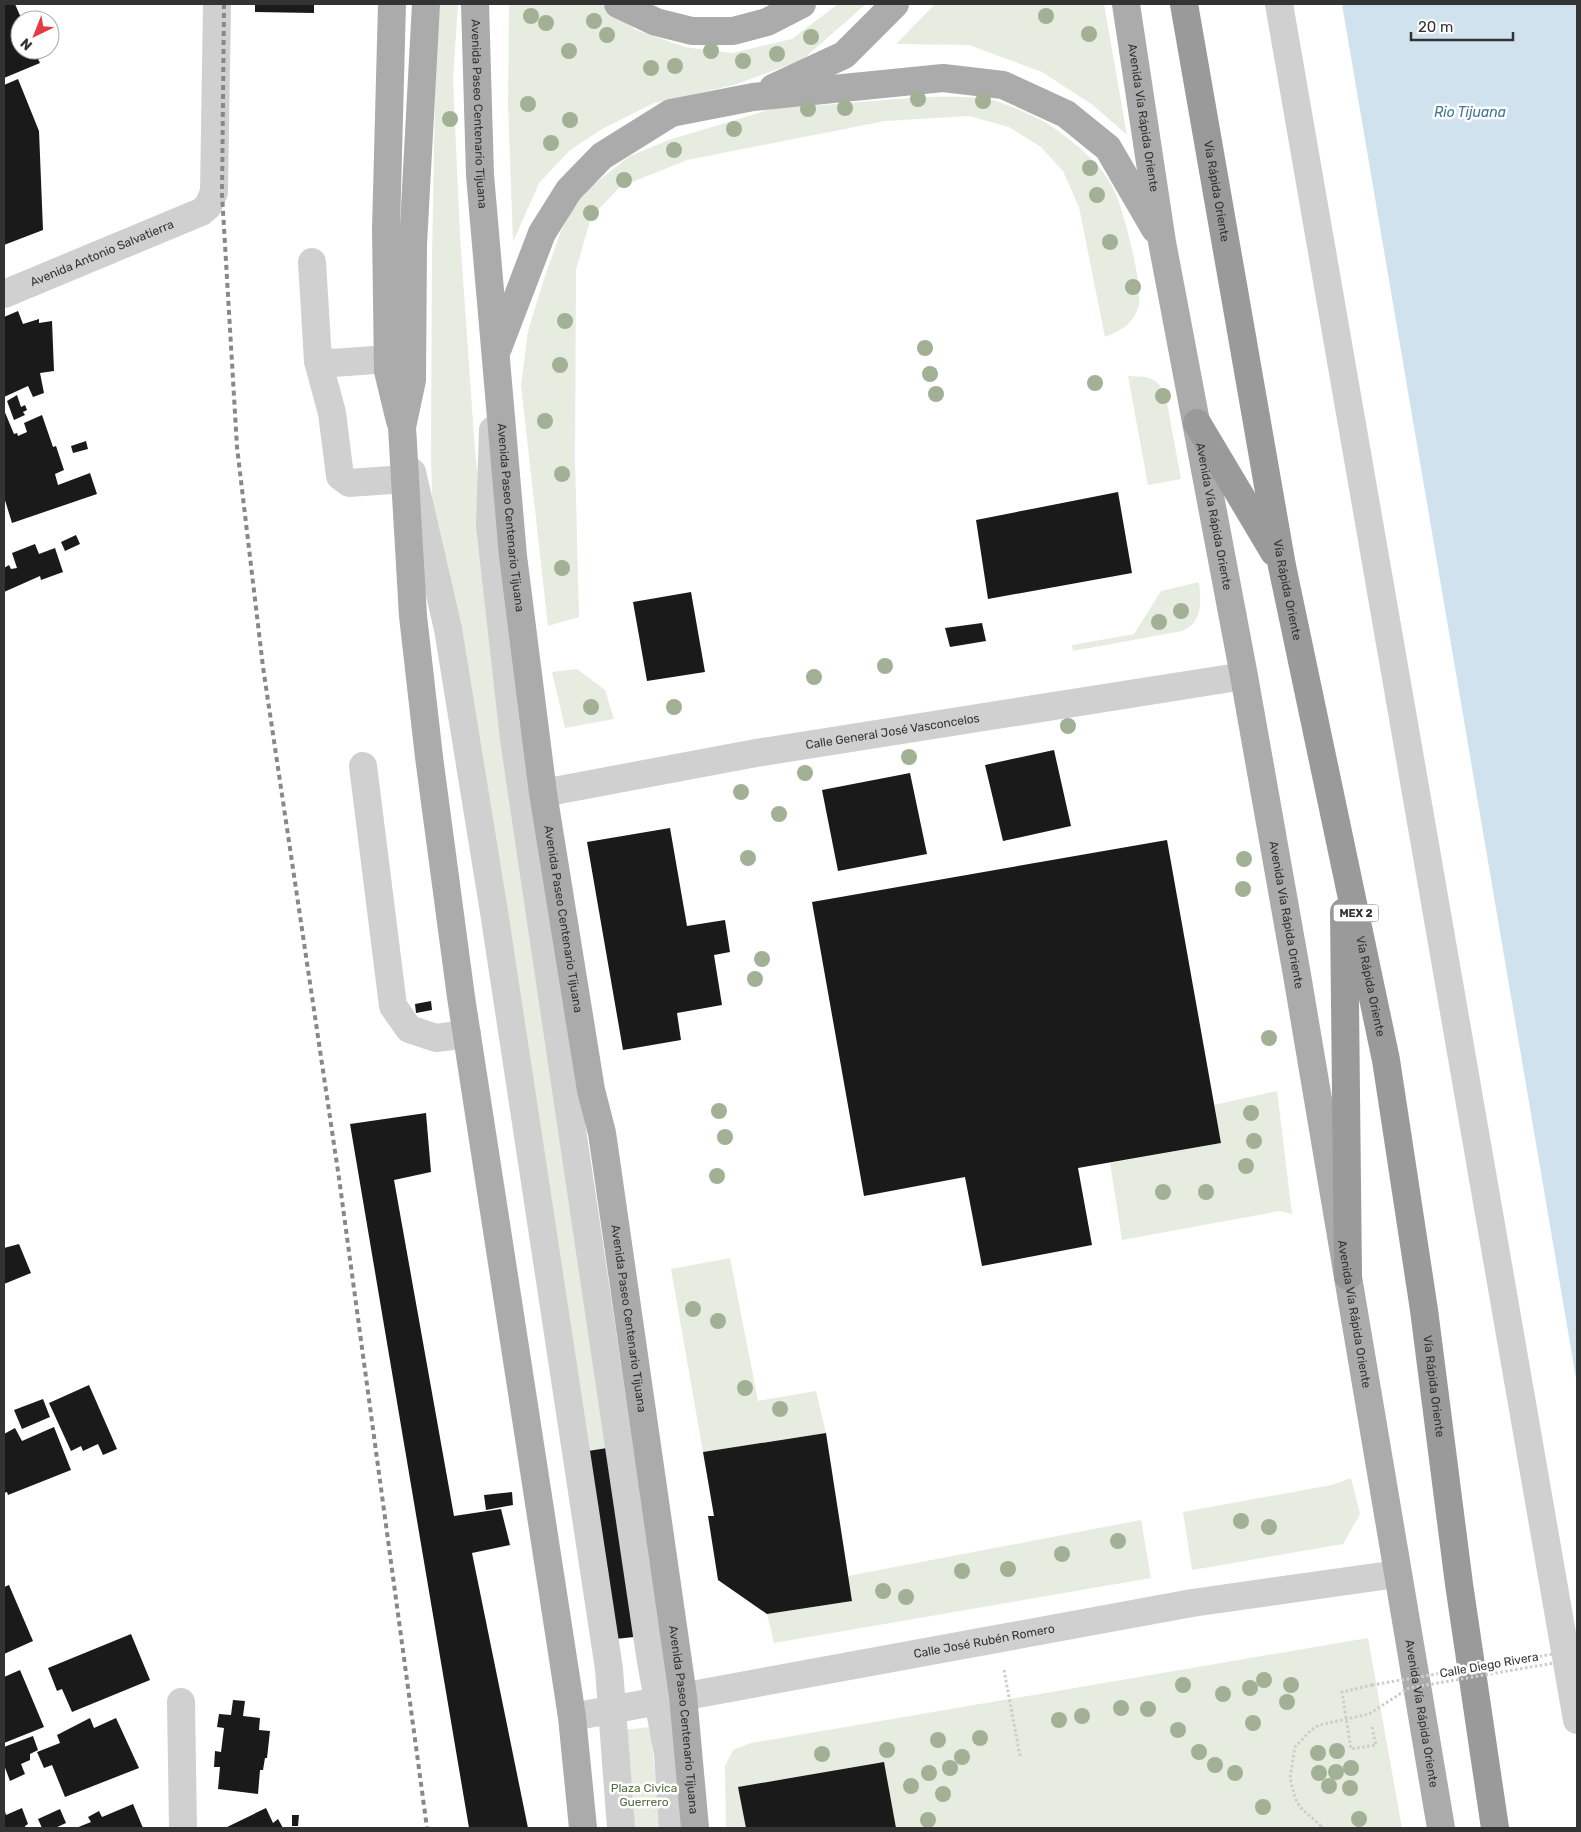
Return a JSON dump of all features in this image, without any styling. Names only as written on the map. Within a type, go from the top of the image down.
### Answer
[{"type":"highway","name":"Vía Rápida Oriente","points":[[1184,4],[1282,566],[1386,1060],[1424,1310],[1459,1584],[1495,1828]]},
{"type":"highway","points":[[1197,422],[1282,566]]},
{"type":"highway","points":[[1344,856],[1348,1276]]},
{"type":"main road","points":[[392,4],[386,229],[388,371],[402,427],[413,616],[429,757],[467,1034],[483,1132],[507,1308],[572,1717],[583,1828]]},
{"type":"main road","points":[[402,427],[412,380],[413,244],[426,4]]},
{"type":"main road","name":"Avenida Paseo Centenario Tijuana","points":[[476,4],[480,175],[494,356],[513,556],[543,792],[596,1115],[602,1133],[671,1698],[695,1828]]},
{"type":"main road","points":[[618,4],[656,22],[692,31],[734,31],[767,22],[802,4]]},
{"type":"main road","points":[[753,97],[844,55],[895,4]]},
{"type":"main road","name":"Avenida Vía Rápida Oriente","points":[[1126,4],[1162,242],[1197,422],[1227,596],[1244,676],[1441,1828]]},
{"type":"main road","points":[[494,356],[542,232],[569,190],[602,156],[671,113],[753,97],[943,78],[1003,85],[1066,114],[1108,148],[1162,242]]},
{"type":"street","name":"Avenida Antonio Salvatierra","points":[[4,294],[201,212],[208,206],[214,192],[217,4]]},
{"type":"street","points":[[1279,4],[1577,1720]]},
{"type":"street","points":[[312,262],[318,361],[332,413],[340,476],[349,483],[405,478]]},
{"type":"street","points":[[494,356],[490,525],[514,739],[651,1662],[671,1698],[668,1754],[673,1828]]},
{"type":"street","points":[[318,361],[333,363],[388,359]]},
{"type":"street","points":[[402,427],[452,648],[494,912],[609,1669],[621,1828]]},
{"type":"street","name":"Calle General José Vasconcelos","points":[[543,792],[756,753],[1244,676]]},
{"type":"street","points":[[363,766],[393,1006],[409,1030],[436,1038],[467,1034]]},
{"type":"street","name":"Calle José Rubén Romero","points":[[572,1717],[1192,1603],[1397,1574]]},
{"type":"street","points":[[181,1702],[183,1828]]},
{"type":"path","points":[[998,1639],[1020,1756]]},
{"type":"path","name":"Calle Diego Rivera","points":[[1372,1727],[1376,1745],[1351,1749],[1342,1692],[1372,1685],[1577,1650]]},
{"type":"path","points":[[1322,1827],[1300,1807],[1295,1798],[1290,1778],[1295,1747],[1312,1730],[1319,1726],[1369,1714],[1402,1690],[1409,1688],[1577,1659]]},
{"type":"green space","points":[[440,4],[458,4],[453,79],[460,236],[475,451],[505,708],[607,1448],[588,1451],[516,1127],[436,640],[431,457],[432,257],[436,41]]},
{"type":"green space","points":[[509,4],[601,4],[636,30],[685,47],[732,53],[792,39],[838,4],[866,4],[802,60],[734,85],[654,103],[602,129],[570,150],[539,183],[513,242],[508,103]]},
{"type":"green space","points":[[935,4],[1104,4],[1127,135],[1093,105],[1042,72],[969,45],[896,44]]},
{"type":"green space","points":[[923,97],[972,97],[1001,103],[1051,126],[1078,146],[1095,163],[1109,180],[1114,190],[1123,214],[1132,249],[1139,299],[1138,308],[1132,319],[1120,330],[1105,337],[1079,207],[1063,171],[1041,147],[1009,127],[969,116],[885,121],[687,160],[620,187],[591,217],[576,270],[575,459],[579,617],[548,626],[521,385],[528,331],[544,279],[561,231],[580,195],[630,156],[669,140],[771,109]]},
{"type":"green space","points":[[1128,376],[1149,378],[1157,382],[1165,392],[1181,479],[1148,485]]},
{"type":"green space","points":[[1199,582],[1200,604],[1197,617],[1189,627],[1182,631],[1073,651],[1072,645],[1134,634],[1161,591]]},
{"type":"green space","points":[[577,669],[605,690],[614,719],[565,728],[552,672]]},
{"type":"green space","points":[[1277,1091],[1292,1214],[1280,1211],[1122,1240],[1110,1163],[1221,1143],[1214,1105]]},
{"type":"green space","points":[[730,1258],[758,1401],[816,1391],[826,1433],[703,1452],[671,1269]]},
{"type":"green space","points":[[1351,1478],[1360,1514],[1343,1544],[1192,1570],[1183,1512],[1332,1485]]},
{"type":"green space","points":[[1141,1520],[1151,1578],[774,1643],[767,1614],[852,1601],[848,1576]]},
{"type":"green space","points":[[1368,1638],[1402,1828],[726,1828],[725,1766],[733,1750],[751,1743]]},
{"type":"green space","name":"Plaza Civica Guerrero","points":[[650,1727],[661,1828],[632,1828],[623,1730]]},
{"type":"water","name":"Rio Tijuana","points":[[1342,4],[1577,4],[1577,1384]]},
{"type":"building","points":[[4,4],[15,4],[18,10],[10,10],[10,60],[39,60],[40,63],[4,78]]},
{"type":"building","points":[[255,4],[314,4],[314,13],[255,12]]},
{"type":"building","points":[[18,79],[39,131],[43,230],[4,245],[4,85]]},
{"type":"building","points":[[18,311],[23,324],[39,319],[39,323],[52,321],[54,371],[40,373],[44,393],[33,397],[28,386],[4,397],[4,317]]},
{"type":"building","points":[[17,395],[21,407],[25,405],[27,410],[23,412],[25,415],[14,420],[7,401]]},
{"type":"building","points":[[4,410],[14,434],[17,433],[18,436],[27,432],[24,423],[42,415],[53,447],[56,446],[64,470],[55,474],[58,485],[90,473],[97,494],[12,523],[4,497]]},
{"type":"building","points":[[86,441],[88,449],[73,453],[71,446]]},
{"type":"building","points":[[1118,492],[1132,573],[988,599],[976,520]]},
{"type":"building","points":[[76,535],[80,544],[65,551],[61,542]]},
{"type":"building","points":[[35,544],[39,554],[55,548],[63,572],[41,580],[40,576],[4,592],[4,568],[9,565],[11,569],[17,568],[12,553]]},
{"type":"building","points":[[691,592],[705,672],[647,681],[633,602]]},
{"type":"building","points":[[982,623],[986,641],[950,647],[945,628]]},
{"type":"building","points":[[1054,750],[1071,826],[1003,841],[985,765]]},
{"type":"building","points":[[910,773],[927,854],[838,871],[822,790]]},
{"type":"building","points":[[670,828],[687,926],[725,920],[730,952],[714,955],[722,1005],[677,1013],[681,1040],[623,1050],[587,842]]},
{"type":"building","points":[[1167,840],[1221,1143],[1078,1168],[1092,1245],[982,1266],[965,1177],[864,1196],[812,902]]},
{"type":"building","points":[[431,1001],[432,1010],[416,1013],[415,1004]]},
{"type":"building","points":[[426,1113],[431,1172],[394,1180],[454,1516],[501,1509],[510,1545],[472,1553],[528,1828],[469,1828],[350,1124]]},
{"type":"building","points":[[19,1244],[31,1273],[4,1284],[4,1248]]},
{"type":"building","points":[[89,1385],[117,1449],[103,1455],[98,1444],[83,1451],[81,1446],[71,1451],[49,1403]]},
{"type":"building","points":[[43,1399],[50,1417],[22,1429],[14,1410]]},
{"type":"building","points":[[54,1427],[71,1470],[8,1495],[7,1492],[4,1493],[4,1434],[15,1428],[22,1441]]},
{"type":"building","points":[[826,1433],[852,1601],[767,1614],[718,1580],[708,1516],[714,1516],[703,1452]]},
{"type":"building","points":[[607,1448],[634,1637],[615,1639],[588,1451]]},
{"type":"building","points":[[512,1492],[513,1505],[486,1510],[484,1495]]},
{"type":"building","points":[[9,1585],[33,1641],[4,1654],[4,1587]]},
{"type":"building","points":[[131,1634],[150,1680],[72,1712],[62,1689],[57,1691],[48,1668]]},
{"type":"building","points":[[20,1670],[44,1727],[4,1743],[4,1677]]},
{"type":"building","points":[[233,1700],[245,1701],[243,1716],[260,1718],[259,1730],[270,1731],[267,1758],[265,1758],[263,1770],[260,1770],[258,1794],[218,1789],[220,1767],[214,1767],[215,1751],[221,1752],[224,1728],[217,1727],[219,1714],[231,1715]]},
{"type":"building","points":[[90,1718],[94,1728],[116,1718],[139,1768],[65,1797],[52,1765],[44,1768],[37,1752],[60,1743],[57,1735]]},
{"type":"building","points":[[33,1736],[38,1750],[30,1754],[30,1760],[21,1764],[25,1774],[10,1781],[4,1765],[4,1747]]},
{"type":"building","points":[[884,1762],[896,1828],[746,1828],[738,1787]]},
{"type":"building","points":[[133,1804],[143,1828],[76,1828],[91,1822],[88,1817],[99,1811],[102,1817]]},
{"type":"building","points":[[4,1808],[6,1815],[22,1808],[28,1824],[25,1828],[4,1828]]},
{"type":"building","points":[[266,1808],[273,1823],[278,1819],[283,1828],[225,1828]]},
{"type":"building","points":[[60,1809],[66,1823],[55,1828],[42,1828],[38,1819]]},
{"type":"building","points":[[292,1815],[299,1815],[298,1826],[292,1826]]},
{"type":"railway","points":[[224,4],[222,194],[237,447],[263,667],[339,1178],[427,1828]]}]
